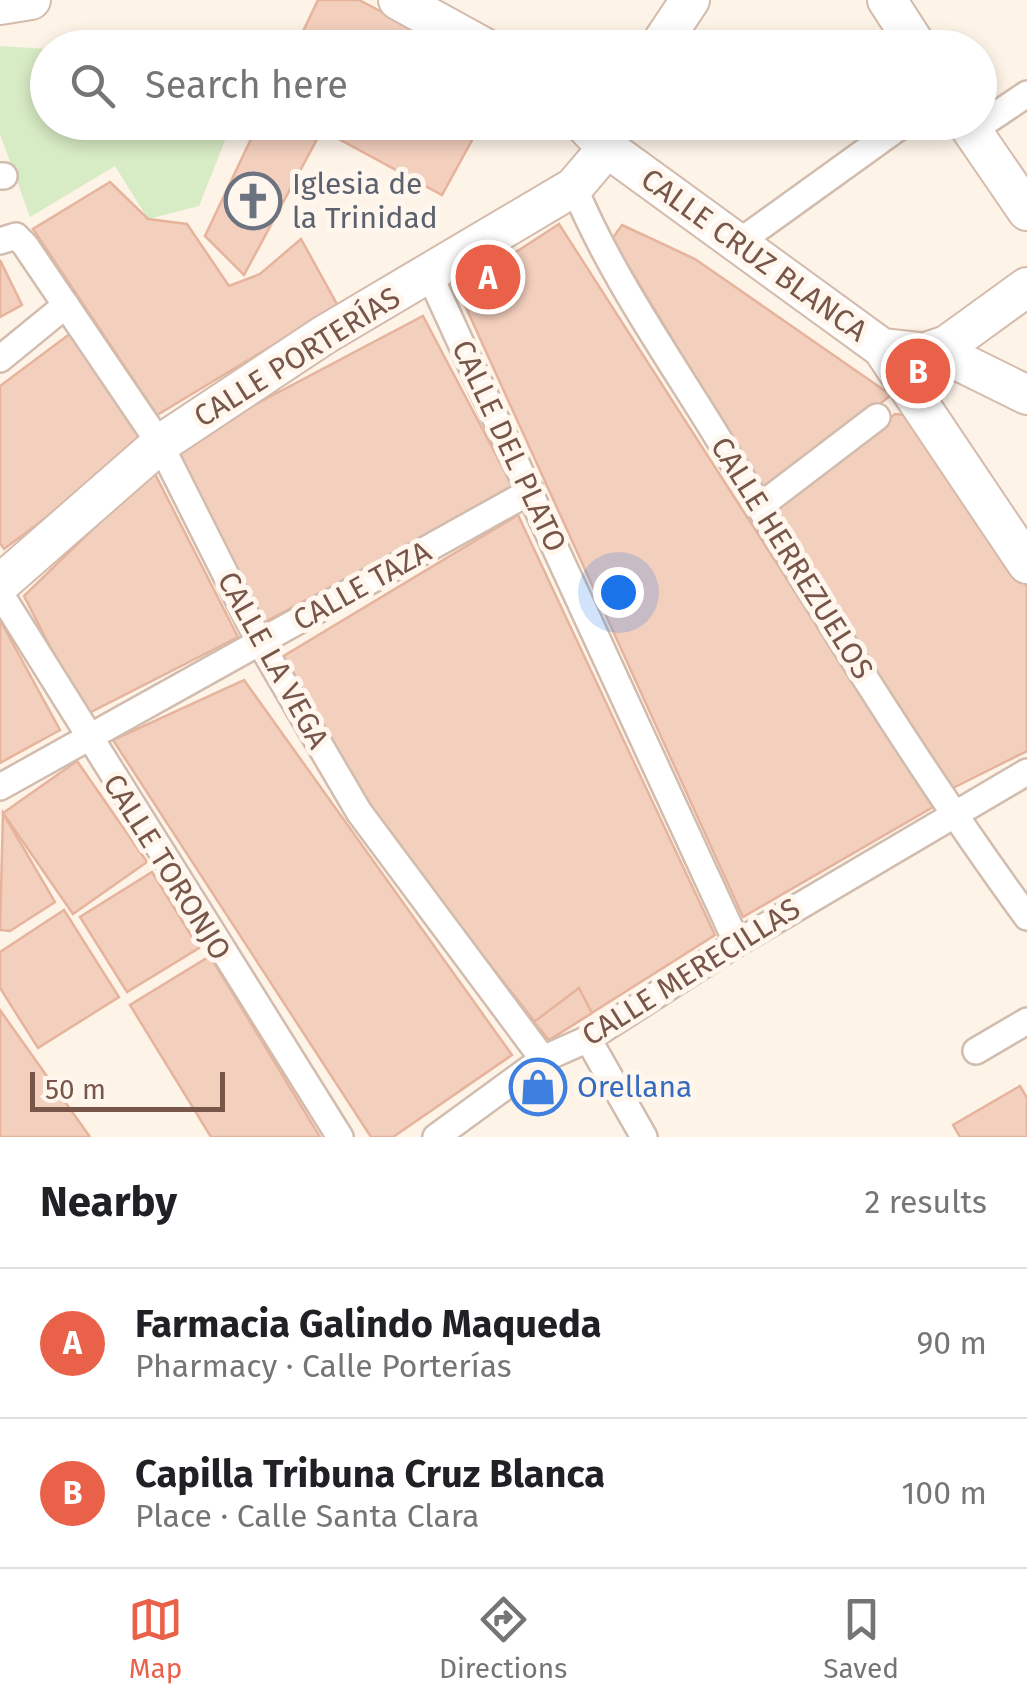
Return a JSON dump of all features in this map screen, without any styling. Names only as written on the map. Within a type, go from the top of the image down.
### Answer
[{"type":"street","points":[[0,5],[31,0]]},
{"type":"street","points":[[398,0],[452,30]]},
{"type":"street","points":[[670,30],[690,0]]},
{"type":"street","points":[[887,0],[906,30]]},
{"type":"street","points":[[997,111],[1027,94]]},
{"type":"street","name":"CALLE PORTERÍAS","points":[[0,584],[160,444],[260,375],[574,188],[596,140]]},
{"type":"street","name":"CALLE CRUZ BLANCA","points":[[608,140],[738,243],[913,367]]},
{"type":"street","points":[[738,243],[881,140]]},
{"type":"street","points":[[978,140],[1027,211]]},
{"type":"street","name":"CALLE HERREZUELOS","points":[[574,188],[597,238],[759,508],[952,814],[1027,917]]},
{"type":"street","name":"CALLE LA VEGA","points":[[13,243],[66,306],[160,444],[260,643],[358,812],[543,1059]]},
{"type":"street","name":"CALLE DEL PLATO","points":[[430,276],[737,943]]},
{"type":"street","points":[[913,367],[1027,288]]},
{"type":"street","points":[[0,359],[66,306]]},
{"type":"street","points":[[913,367],[946,355],[1027,395]]},
{"type":"street","points":[[913,367],[1027,564]]},
{"type":"street","points":[[759,508],[877,417]]},
{"type":"street","name":"CALLE TAZA","points":[[0,787],[531,491]]},
{"type":"street","name":"CALLE TORONJO","points":[[0,594],[340,1137]]},
{"type":"street","name":"CALLE MERECILLAS","points":[[436,1137],[543,1059],[588,1039],[737,943],[1027,772]]},
{"type":"street","points":[[976,1051],[1027,1022]]},
{"type":"street","points":[[588,1039],[644,1137]]},
{"type":"green space","points":[[0,46],[30,48],[30,140],[225,140],[199,206],[148,219],[115,166],[30,217],[0,134]]},
{"type":"building","points":[[318,0],[359,0],[416,30],[304,30]]},
{"type":"building","name":"Iglesia de la Trinidad","points":[[250,140],[317,140],[244,275],[205,236]]},
{"type":"building","name":"Iglesia de la Trinidad","points":[[340,140],[472,140],[442,195]]},
{"type":"building","points":[[110,182],[148,219],[187,224],[229,286],[260,274],[301,239],[338,306],[157,415],[33,229]]},
{"type":"building","points":[[559,224],[933,807],[743,917],[458,290]]},
{"type":"building","points":[[622,225],[695,259],[891,395],[766,494],[612,239]]},
{"type":"building","points":[[0,260],[22,305],[0,317]]},
{"type":"building","points":[[423,316],[514,489],[261,624],[169,450]]},
{"type":"building","points":[[71,333],[150,440],[4,549],[0,543],[0,386]]},
{"type":"building","points":[[895,414],[905,415],[953,477],[1027,587],[1027,751],[953,788],[772,511]]},
{"type":"building","points":[[153,470],[238,637],[85,715],[24,596]]},
{"type":"building","points":[[518,515],[715,935],[549,1040],[372,814],[282,657]]},
{"type":"building","points":[[0,620],[60,730],[0,763]]},
{"type":"building","points":[[244,680],[512,1055],[393,1137],[371,1137],[113,740]]},
{"type":"building","points":[[77,761],[147,862],[73,914],[3,813]]},
{"type":"building","points":[[3,813],[55,902],[10,931],[0,930]]},
{"type":"building","points":[[152,872],[199,948],[127,992],[80,917]]},
{"type":"building","points":[[64,910],[119,997],[38,1048],[0,988],[0,952]]},
{"type":"building","points":[[210,956],[320,1137],[211,1137],[130,1005]]},
{"type":"building","points":[[579,988],[592,1013],[549,1040],[534,1022]]},
{"type":"building","points":[[0,1010],[90,1137],[0,1137]]},
{"type":"building","points":[[1020,1086],[1027,1098],[1027,1137],[960,1137],[953,1125]]},
{"type":"place","name":"Iglesia de la Trinidad","points":[[253,201]]},
{"type":"place","name":"Farmacia Galindo Maqueda","points":[[488,277]]},
{"type":"place","name":"Capilla Tribuna Cruz Blanca","points":[[918,371]]},
{"type":"place","name":"Orellana","points":[[538,1087]]}]
